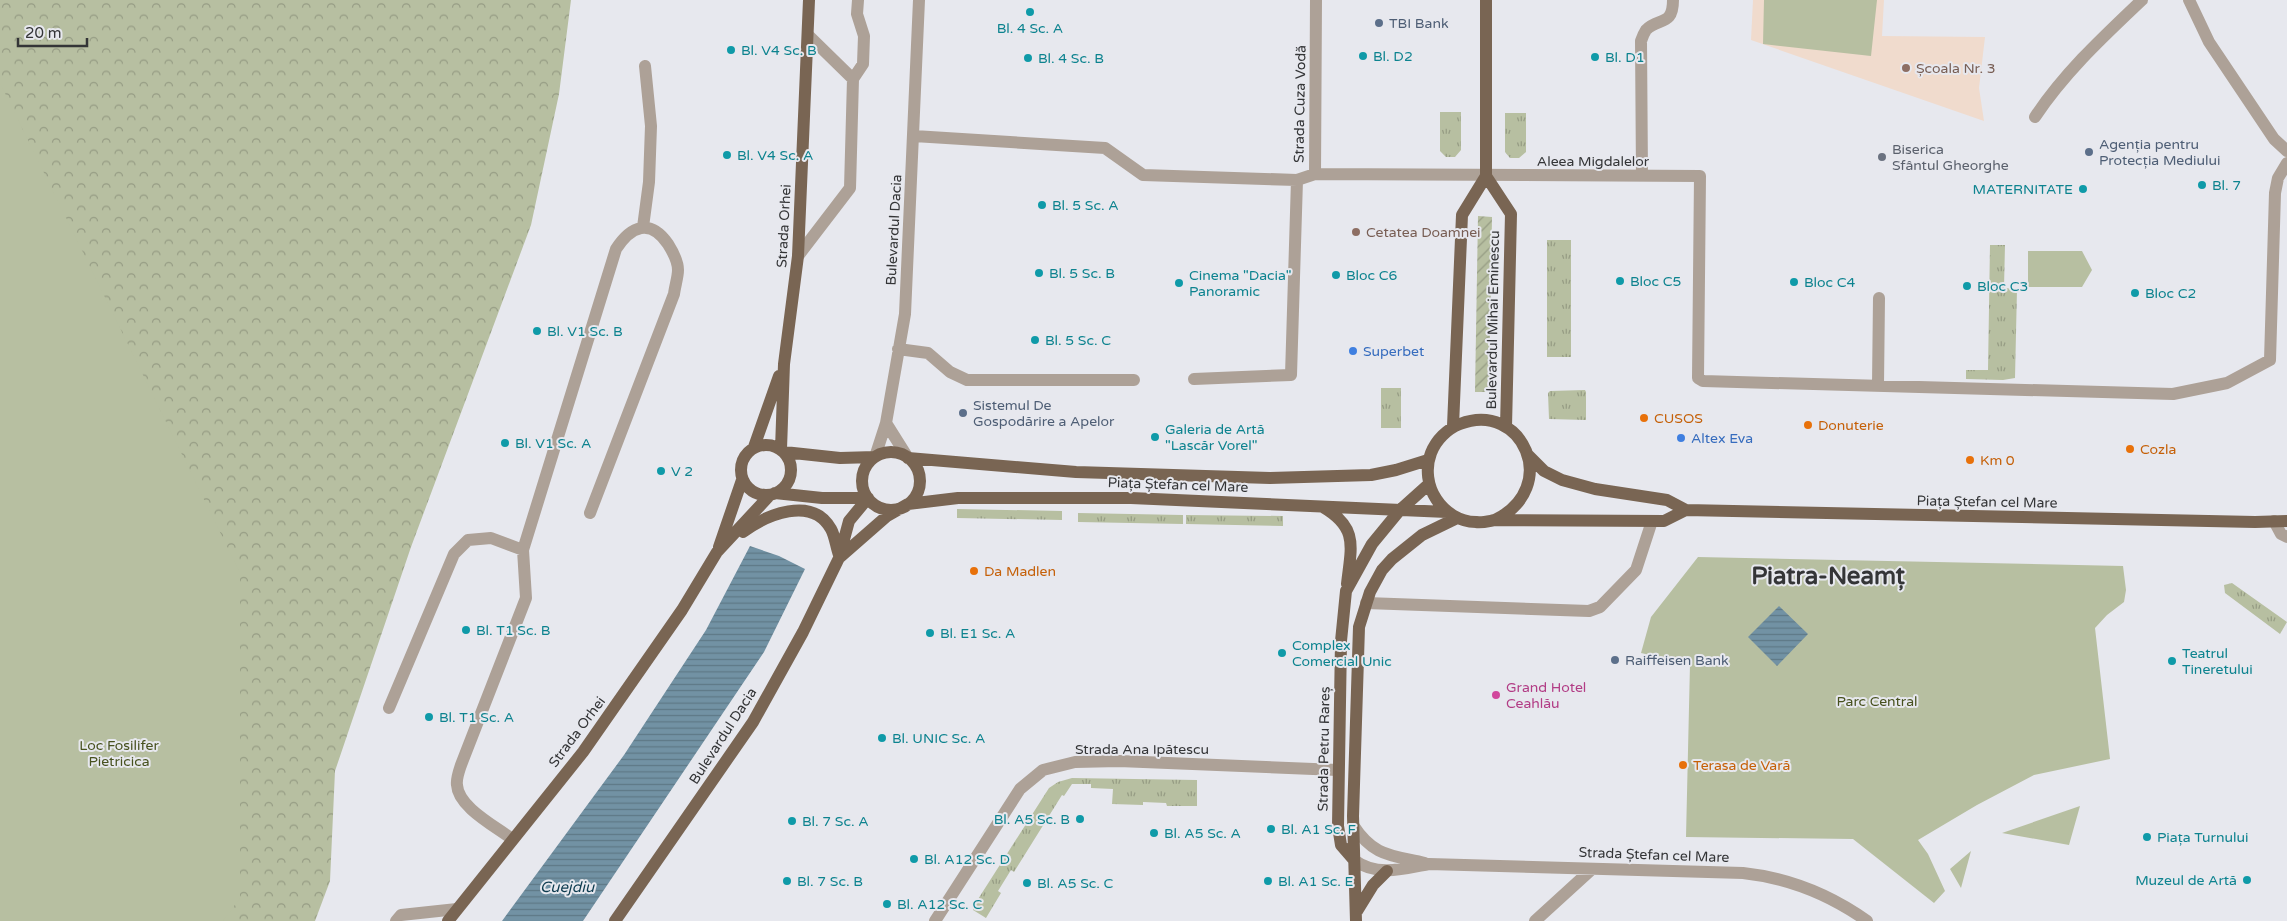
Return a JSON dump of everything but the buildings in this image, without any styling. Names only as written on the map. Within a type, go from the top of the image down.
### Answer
[{"type":"main road","name":"Strada Orhei","points":[[782,451],[784,364],[798,256],[809,0]]},
{"type":"main road","points":[[1453,426],[1462,215],[1486,176],[1486,0]]},
{"type":"main road","name":"Bulevardul Mihai Eminescu","points":[[1486,176],[1511,214],[1506,427]]},
{"type":"main road","name":"Strada Orhei","points":[[754,447],[784,364]]},
{"type":"main road","points":[[1480,420],[1506,427],[1515,435],[1528,455],[1530,471],[1528,487],[1524,494],[1509,513],[1495,520],[1476,522],[1452,515],[1433,495],[1429,484],[1428,460],[1433,447],[1453,426],[1466,422],[1480,420]]},
{"type":"main road","points":[[773,494],[782,489],[791,475],[789,458],[773,445],[763,444],[754,447],[743,458],[740,472],[742,480],[753,492],[773,494],[822,498],[868,498]]},
{"type":"main road","points":[[782,451],[840,458],[875,457],[892,452],[900,454],[908,458],[918,472],[920,481],[914,498],[908,504],[891,510],[882,508],[868,498],[864,490],[864,472],[875,457]]},
{"type":"main road","name":"Piața Ștefan cel Mare","points":[[1528,455],[1544,471],[1562,480],[1595,490],[1667,500],[1686,510],[2274,522],[2287,520]]},
{"type":"main road","name":"Piața Ștefan cel Mare","points":[[908,458],[1076,472],[1270,478],[1371,475],[1396,470],[1428,460]]},
{"type":"main road","name":"Strada Orhei","points":[[448,921],[583,752],[682,610],[717,552],[742,480]]},
{"type":"main road","name":"Strada Petru Rareș","points":[[1354,860],[1341,844],[1338,770],[1341,641],[1346,591],[1372,544],[1400,510],[1429,484]]},
{"type":"main road","name":"Strada Orhei","points":[[717,552],[773,494]]},
{"type":"main road","name":"Piața Ștefan cel Mare","points":[[908,504],[958,498],[1075,497],[1321,505],[1452,515]]},
{"type":"main road","name":"Bulevardul Dacia","points":[[616,921],[753,722],[795,647],[839,558],[849,521],[868,498]]},
{"type":"main road","name":"Bulevardul Dacia","points":[[839,558],[887,516],[908,504]]},
{"type":"main road","points":[[1321,505],[1338,516],[1345,524],[1350,536],[1346,591]]},
{"type":"main road","points":[[717,552],[755,523],[781,512],[798,510],[824,519],[832,530],[839,558]]},
{"type":"main road","name":"Piața Ștefan cel Mare","points":[[1495,520],[1664,521],[1686,510]]},
{"type":"main road","points":[[1356,917],[1354,825],[1358,627],[1366,603],[1382,570],[1392,559],[1422,535],[1452,515]]},
{"type":"main road","points":[[1356,917],[1372,885],[1387,871]]},
{"type":"street","points":[[798,256],[850,188],[853,79],[863,64],[864,36],[857,14],[858,0]]},
{"type":"street","name":"Bulevardul Dacia","points":[[875,457],[886,423],[905,314],[919,0]]},
{"type":"street","name":"Strada Cuza Vodă","points":[[1194,379],[1221,376],[1291,375],[1297,180],[1314,174],[1316,0]]},
{"type":"street","points":[[1642,176],[1641,41],[1646,30],[1668,19],[1673,9],[1673,0]]},
{"type":"street","points":[[2035,117],[2051,93],[2077,64],[2142,0]]},
{"type":"street","points":[[2189,0],[2209,42],[2274,139],[2287,151]]},
{"type":"street","points":[[808,35],[853,79]]},
{"type":"street","points":[[643,228],[649,182],[651,126],[645,66]]},
{"type":"street","points":[[914,136],[1105,148],[1143,175],[1297,180]]},
{"type":"street","points":[[1879,298],[1878,384],[2173,394],[2227,383],[2270,360],[2275,193],[2278,178],[2287,163]]},
{"type":"street","name":"Aleea Migdalelor","points":[[1314,174],[1700,176],[1698,378],[1703,381],[1878,384]]},
{"type":"street","points":[[512,839],[467,806],[459,795],[456,784],[460,765],[526,598],[523,550],[616,249],[626,234],[643,228],[655,230],[665,240],[674,254],[678,270],[674,294],[590,513]]},
{"type":"street","points":[[898,349],[928,353],[950,372],[967,380],[1134,380]]},
{"type":"street","points":[[886,423],[908,458]]},
{"type":"street","points":[[1366,603],[1589,611],[1600,607],[1636,570],[1652,521]]},
{"type":"street","points":[[2274,522],[2281,534],[2287,537]]},
{"type":"street","points":[[388,708],[454,554],[468,540],[491,538],[523,550]]},
{"type":"street","name":"Strada Ana Ipătescu","points":[[935,921],[1020,789],[1043,770],[1074,762],[1119,761],[1338,770]]},
{"type":"street","name":"Strada Ștefan cel Mare","points":[[1354,825],[1364,841],[1380,852],[1430,864]]},
{"type":"street","name":"Strada Ștefan cel Mare","points":[[1354,860],[1365,868],[1387,871],[1430,864],[1743,873],[1767,876],[1800,885],[1831,898],[1867,921]]},
{"type":"street","points":[[1535,921],[1592,869]]},
{"type":"street","points":[[396,921],[401,915],[457,909]]},
{"type":"shaded area","name":"Școala Nr. 3","points":[[1753,0],[1884,0],[1882,36],[1985,37],[1979,88],[1984,121],[1751,40]]},
{"type":"green space","points":[[0,0],[571,0],[559,94],[531,225],[411,547],[335,771],[330,881],[315,921],[0,921]]},
{"type":"green space","points":[[1764,0],[1877,0],[1871,56],[1763,44]]},
{"type":"green space","name":"Loc Fosilifer Pietricica","points":[[0,83],[240,573],[240,898],[223,921],[0,921]]},
{"type":"green space","points":[[1440,112],[1461,112],[1461,150],[1455,157],[1446,157],[1440,151]]},
{"type":"green space","points":[[1505,113],[1526,113],[1526,152],[1519,158],[1510,158],[1505,152]]},
{"type":"green space","points":[[1478,216],[1492,217],[1489,392],[1475,392]]},
{"type":"green space","points":[[1547,240],[1571,240],[1571,357],[1547,357]]},
{"type":"green space","points":[[1990,245],[2005,245],[2004,288],[2017,289],[2015,378],[2003,380],[1966,379],[1966,370],[1988,370]]},
{"type":"green space","points":[[2028,251],[2082,251],[2092,270],[2082,287],[2028,287]]},
{"type":"green space","points":[[1381,388],[1401,388],[1401,428],[1381,428]]},
{"type":"green space","points":[[1585,390],[1586,420],[1549,419],[1548,393],[1550,391]]},
{"type":"green space","points":[[957,509],[1062,511],[1062,520],[957,518]]},
{"type":"green space","points":[[1078,513],[1183,515],[1183,524],[1078,522]]},
{"type":"green space","points":[[1186,515],[1283,516],[1283,526],[1186,524]]},
{"type":"green space","name":"Parc Central","points":[[1698,557],[2123,566],[2126,590],[2124,602],[2107,615],[2095,628],[2110,759],[2034,775],[1977,805],[1918,840],[1928,854],[1945,891],[1934,903],[1853,839],[1686,837],[1690,664],[1641,653],[1651,617]]},
{"type":"green space","points":[[2232,583],[2287,622],[2280,634],[2225,593],[2224,585]]},
{"type":"green space","points":[[1072,778],[1197,780],[1197,806],[1167,806],[1166,803],[1143,802],[1143,805],[1112,804],[1113,789],[1091,788],[1091,784],[1072,784],[1064,796],[1062,795],[1014,872],[1011,870],[998,891],[1001,893],[986,918],[973,910],[973,907],[1049,788],[1058,782]]},
{"type":"green space","points":[[2080,806],[2069,845],[2002,833]]},
{"type":"green space","points":[[1971,851],[1961,888],[1950,869]]},
{"type":"water","name":"Cuejdiu","points":[[750,546],[779,556],[805,569],[764,652],[583,921],[502,921],[624,755],[706,630]]},
{"type":"water","points":[[1779,606],[1808,634],[1777,666],[1748,637]]},
{"type":"place","name":"Bl. 4 Sc. A","points":[[1030,12]]},
{"type":"place","name":"TBI Bank","points":[[1379,23]]},
{"type":"place","name":"Bl. V4 Sc. B","points":[[731,50]]},
{"type":"place","name":"Bl. D2","points":[[1363,56]]},
{"type":"place","name":"Bl. D1","points":[[1595,57]]},
{"type":"place","name":"Bl. 4 Sc. B","points":[[1028,58]]},
{"type":"place","name":"Școala Nr. 3","points":[[1906,68]]},
{"type":"place","name":"Agenția pentru Protecția Mediului","points":[[2089,152]]},
{"type":"place","name":"Bl. V4 Sc. A","points":[[727,155]]},
{"type":"place","name":"Biserica Sfântul Gheorghe","points":[[1882,157]]},
{"type":"place","name":"Bl. 7","points":[[2202,185]]},
{"type":"place","name":"MATERNITATE","points":[[2083,189]]},
{"type":"place","name":"Bl. 5 Sc. A","points":[[1042,205]]},
{"type":"place","name":"Cetatea Doamnei","points":[[1356,232]]},
{"type":"place","name":"Bl. 5 Sc. B","points":[[1039,273]]},
{"type":"place","name":"Bloc C6","points":[[1336,275]]},
{"type":"place","name":"Bloc C5","points":[[1620,281]]},
{"type":"place","name":"Bloc C4","points":[[1794,282]]},
{"type":"place","name":"Cinema \"Dacia\" Panoramic","points":[[1179,283]]},
{"type":"place","name":"Bloc C3","points":[[1967,286]]},
{"type":"place","name":"Bloc C2","points":[[2135,293]]},
{"type":"place","name":"Bl. V1 Sc. B","points":[[537,331]]},
{"type":"place","name":"Bl. 5 Sc. C","points":[[1035,340]]},
{"type":"place","name":"Superbet","points":[[1353,351]]},
{"type":"place","name":"Sistemul De Gospodărire a Apelor","points":[[963,413]]},
{"type":"place","name":"CUSOS","points":[[1644,418]]},
{"type":"place","name":"Donuterie","points":[[1808,425]]},
{"type":"place","name":"Galeria de Artă \"Lascăr Vorel\"","points":[[1155,437]]},
{"type":"place","name":"Altex Eva","points":[[1681,438]]},
{"type":"place","name":"Bl. V1 Sc. A","points":[[505,443]]},
{"type":"place","name":"Cozla","points":[[2130,449]]},
{"type":"place","name":"Km 0","points":[[1970,460]]},
{"type":"place","name":"V 2","points":[[661,471]]},
{"type":"place","name":"Da Madlen","points":[[974,571]]},
{"type":"place","name":"Bl. T1 Sc. B","points":[[466,630]]},
{"type":"place","name":"Bl. E1 Sc. A","points":[[930,633]]},
{"type":"place","name":"Complex Comercial Unic","points":[[1282,653]]},
{"type":"place","name":"Raiffeisen Bank","points":[[1615,660]]},
{"type":"place","name":"Teatrul Tineretului","points":[[2172,661]]},
{"type":"place","name":"Grand Hotel Ceahlău","points":[[1496,695]]},
{"type":"place","name":"Bl. T1 Sc. A","points":[[429,717]]},
{"type":"place","name":"Bl. UNIC Sc. A","points":[[882,738]]},
{"type":"place","name":"Terasa de Vară","points":[[1683,765]]},
{"type":"place","name":"Bl. A5 Sc. B","points":[[1080,819]]},
{"type":"place","name":"Bl. 7 Sc. A","points":[[792,821]]},
{"type":"place","name":"Bl. A1 Sc. F","points":[[1271,829]]},
{"type":"place","name":"Bl. A5 Sc. A","points":[[1154,833]]},
{"type":"place","name":"Piața Turnului","points":[[2147,837]]},
{"type":"place","name":"Bl. A12 Sc. D","points":[[914,859]]},
{"type":"place","name":"Muzeul de Artă","points":[[2247,880]]},
{"type":"place","name":"Bl. 7 Sc. B","points":[[787,881]]},
{"type":"place","name":"Bl. A1 Sc. E","points":[[1268,881]]},
{"type":"place","name":"Bl. A5 Sc. C","points":[[1027,883]]},
{"type":"place","name":"Bl. A12 Sc. C","points":[[887,904]]},
{"type":"district","name":"Piatra-Neamț","points":[[1828,576]]}]
